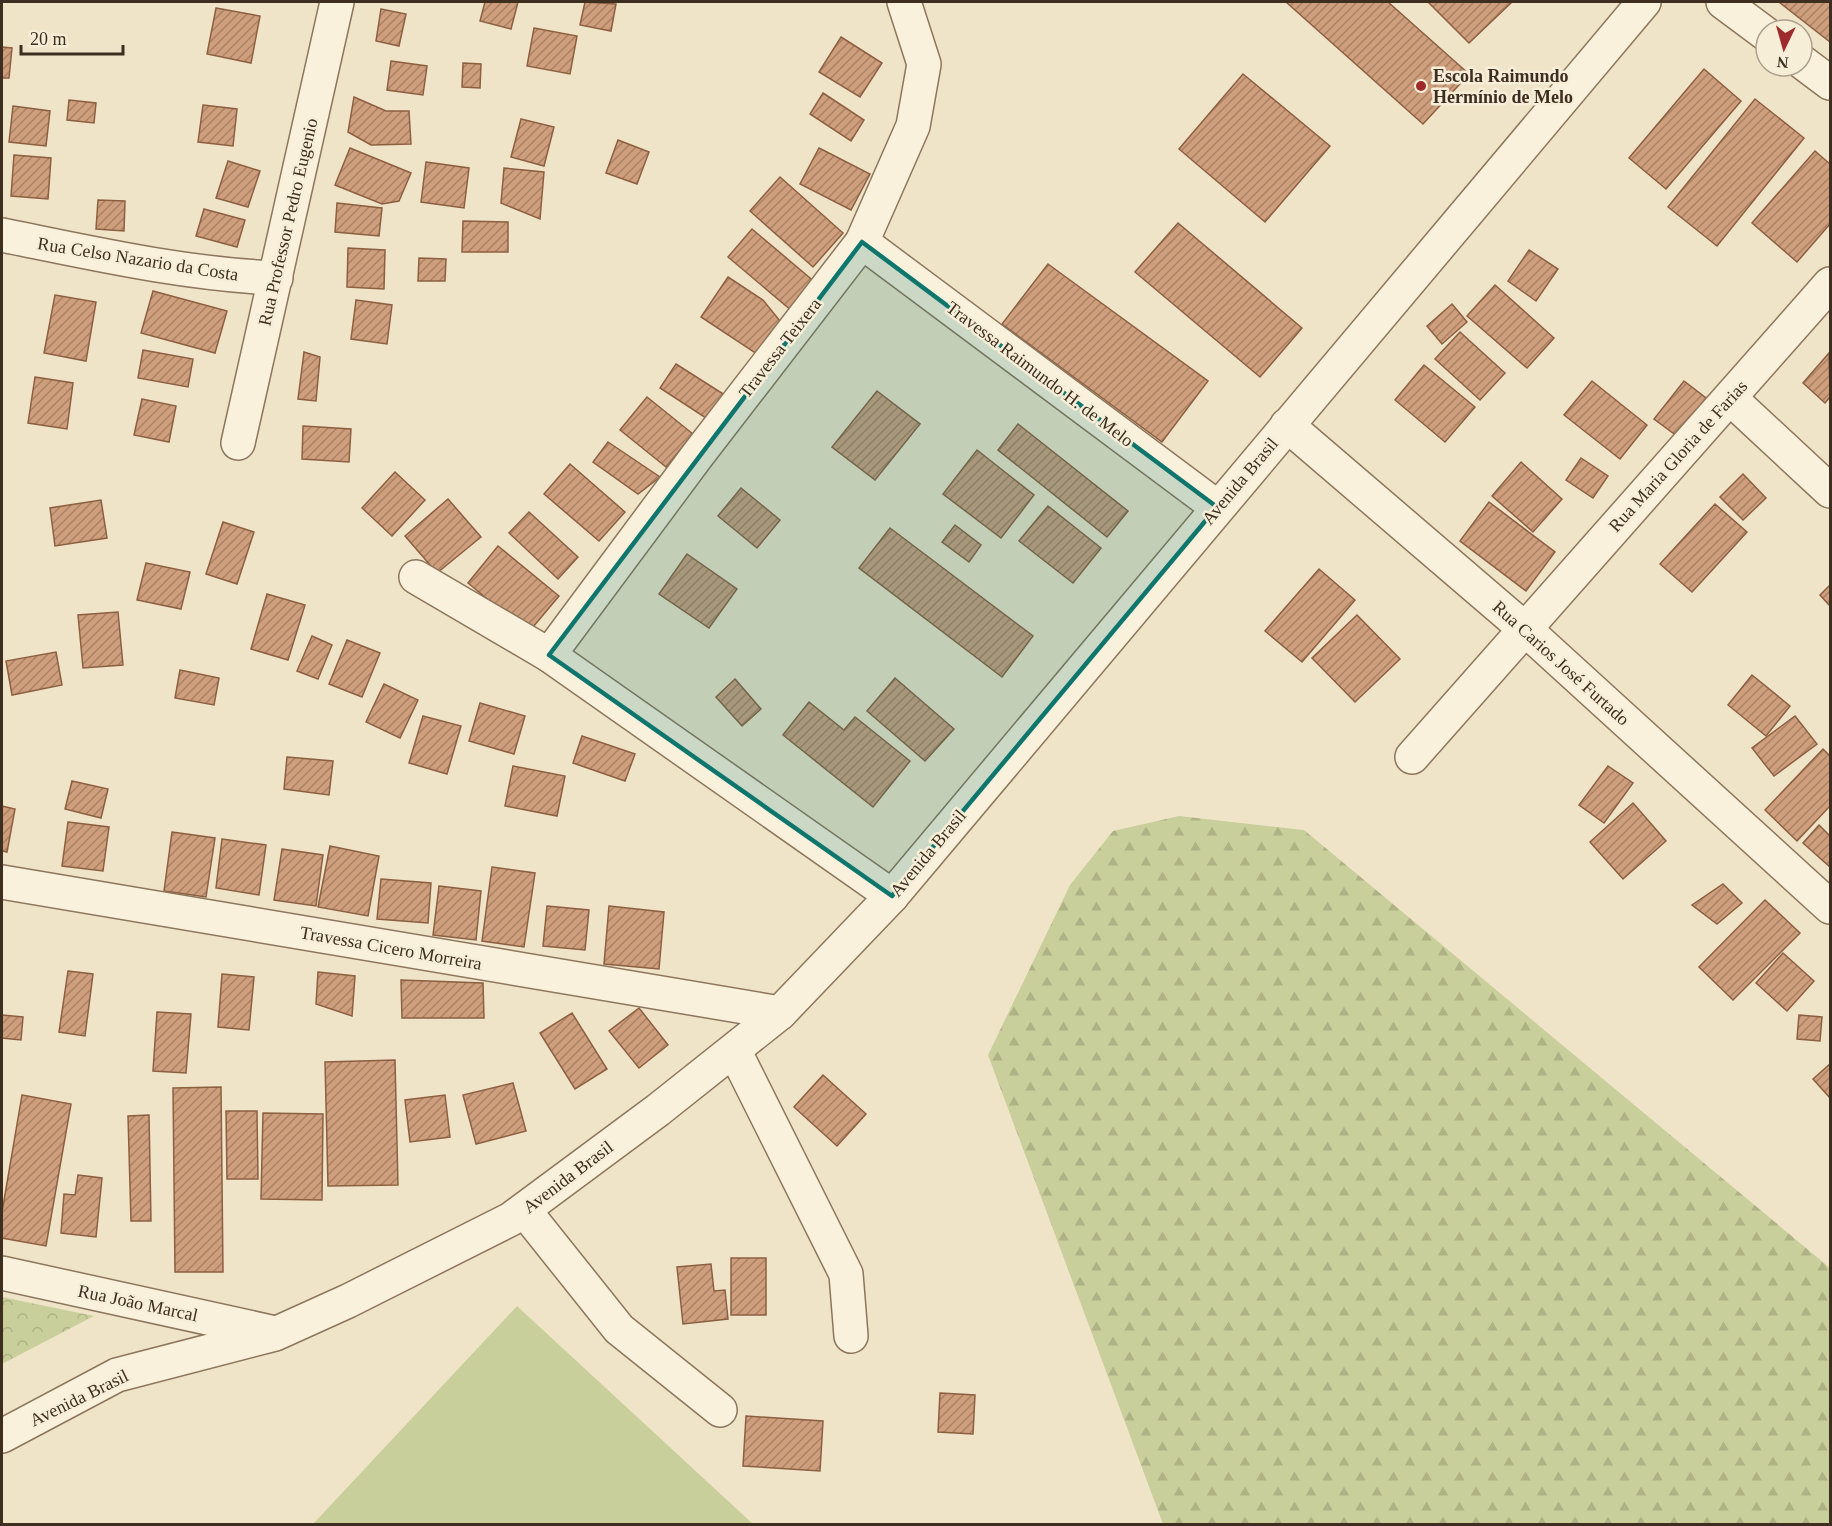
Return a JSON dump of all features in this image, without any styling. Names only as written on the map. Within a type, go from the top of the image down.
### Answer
[{"type":"street","name":"Rua Professor Pedro Eugenio","points":[[238,443],[337,2]]},
{"type":"street","name":"Avenida Brasil","points":[[2,1436],[117,1375],[275,1334],[348,1301],[511,1219],[780,1013],[892,896],[1644,2]]},
{"type":"street","points":[[1723,2],[1754,25]]},
{"type":"street","name":"Travessa Teixera","points":[[549,655],[697,456],[862,242],[913,126],[924,64],[905,4]]},
{"type":"street","points":[[1814,71],[1830,83]]},
{"type":"street","name":"Rua Celso Nazario da Costa","points":[[2,235],[157,265],[238,276],[276,278]]},
{"type":"street","name":"Travessa Raimundo H. de Melo","points":[[862,242],[1217,507]]},
{"type":"street","name":"Rua Maria Gloria de Farias","points":[[1412,757],[1830,284]]},
{"type":"street","points":[[1730,398],[1830,491]]},
{"type":"street","name":"Rua Carios José Furtado","points":[[1287,425],[1525,629],[1830,907]]},
{"type":"street","points":[[416,577],[549,655],[892,896]]},
{"type":"street","name":"Travessa Cicero Morreira","points":[[2,882],[780,1013]]},
{"type":"street","points":[[734,1050],[846,1274],[851,1336]]},
{"type":"street","points":[[524,1210],[619,1329],[720,1410]]},
{"type":"street","name":"Rua João Marcal","points":[[2,1273],[275,1334]]},
{"type":"highlighted area","points":[[862,242],[1217,507],[892,896],[549,655]]},
{"type":"green space","points":[[1179,816],[1304,830],[1830,1268],[1830,1524],[1163,1524],[988,1055],[1070,885],[1113,831]]},
{"type":"green space","points":[[2,1297],[94,1316],[2,1364]]},
{"type":"green space","points":[[517,1306],[753,1524],[313,1524]]},
{"type":"building","points":[[485,2],[518,2],[511,29],[480,21]]},
{"type":"building","points":[[585,2],[616,4],[611,31],[580,25]]},
{"type":"building","points":[[1286,2],[1388,2],[1469,74],[1423,124]]},
{"type":"building","points":[[1428,2],[1512,2],[1469,43]]},
{"type":"building","points":[[1779,2],[1830,2],[1830,42],[1814,29],[1814,18],[1799,18]]},
{"type":"building","points":[[216,8],[260,16],[251,63],[207,54]]},
{"type":"building","points":[[381,9],[406,14],[399,46],[376,41]]},
{"type":"building","points":[[534,28],[577,36],[570,74],[527,66]]},
{"type":"building","points":[[841,37],[882,63],[860,97],[819,72]]},
{"type":"building","points":[[2,47],[12,48],[9,78],[2,78]]},
{"type":"building","points":[[391,61],[427,66],[423,95],[387,90]]},
{"type":"building","points":[[463,63],[481,64],[480,88],[462,87]]},
{"type":"building","points":[[1704,69],[1741,101],[1666,189],[1629,158]]},
{"type":"building","points":[[1243,74],[1330,146],[1265,222],[1179,149]]},
{"type":"building","points":[[823,93],[864,120],[851,141],[810,114]]},
{"type":"building","points":[[354,97],[386,111],[409,111],[411,144],[371,145],[348,132]]},
{"type":"building","points":[[1755,99],[1804,138],[1717,246],[1668,207]]},
{"type":"building","points":[[69,100],[96,103],[94,123],[67,120]]},
{"type":"building","points":[[203,105],[237,109],[233,146],[198,142]]},
{"type":"building","points":[[13,106],[50,111],[46,146],[9,142]]},
{"type":"building","points":[[521,119],[554,127],[544,166],[511,157]]},
{"type":"building","points":[[618,140],[649,152],[637,184],[606,173]]},
{"type":"building","points":[[350,148],[411,173],[399,201],[382,204],[335,185]]},
{"type":"building","points":[[819,148],[870,174],[851,210],[800,184]]},
{"type":"building","points":[[1815,151],[1830,164],[1830,224],[1797,262],[1752,223]]},
{"type":"building","points":[[14,155],[51,158],[48,199],[11,196]]},
{"type":"building","points":[[228,161],[260,171],[248,207],[216,198]]},
{"type":"building","points":[[426,162],[469,168],[464,208],[421,202]]},
{"type":"building","points":[[504,168],[544,172],[540,219],[501,203]]},
{"type":"building","points":[[780,177],[843,233],[813,267],[750,211]]},
{"type":"building","points":[[98,200],[125,201],[124,231],[96,229]]},
{"type":"building","points":[[337,203],[382,208],[379,236],[335,232]]},
{"type":"building","points":[[204,209],[245,220],[237,247],[196,236]]},
{"type":"building","points":[[463,221],[508,222],[508,252],[462,252]]},
{"type":"building","points":[[1178,223],[1302,328],[1260,377],[1135,272]]},
{"type":"building","points":[[752,229],[816,283],[792,311],[728,257]]},
{"type":"building","points":[[348,248],[385,250],[384,289],[347,287]]},
{"type":"building","points":[[1529,250],[1558,269],[1536,301],[1508,281]]},
{"type":"building","points":[[419,258],[446,259],[445,281],[418,281]]},
{"type":"building","points":[[1048,264],[1208,381],[1162,442],[1002,324]]},
{"type":"building","points":[[728,277],[763,300],[789,332],[769,362],[701,317]]},
{"type":"building","points":[[1495,285],[1554,338],[1527,368],[1467,316]]},
{"type":"building","points":[[153,291],[227,311],[215,353],[141,333]]},
{"type":"building","points":[[55,295],[96,302],[86,361],[44,353]]},
{"type":"building","points":[[356,300],[392,305],[387,344],[351,339]]},
{"type":"building","points":[[1452,304],[1467,322],[1442,344],[1427,326]]},
{"type":"building","points":[[1460,332],[1505,373],[1480,400],[1435,359]]},
{"type":"building","points":[[143,350],[193,359],[188,387],[138,378]]},
{"type":"building","points":[[304,352],[320,357],[316,401],[298,399]]},
{"type":"building","points":[[1829,353],[1830,397],[1825,403],[1803,383]]},
{"type":"building","points":[[676,364],[728,397],[712,422],[660,388]]},
{"type":"building","points":[[1424,365],[1475,407],[1445,442],[1395,400]]},
{"type":"building","points":[[35,377],[73,383],[67,429],[28,423]]},
{"type":"building","points":[[1592,381],[1647,425],[1620,459],[1564,415]]},
{"type":"building","points":[[1684,381],[1706,398],[1677,436],[1654,419]]},
{"type":"building","points":[[877,391],[920,424],[875,480],[832,447]]},
{"type":"building","points":[[647,397],[693,434],[666,467],[620,430]]},
{"type":"building","points":[[142,399],[176,406],[169,442],[134,435]]},
{"type":"building","points":[[1018,424],[1128,511],[1107,537],[998,450]]},
{"type":"building","points":[[303,426],[351,429],[349,462],[302,459]]},
{"type":"building","points":[[608,442],[660,477],[638,494],[593,462]]},
{"type":"building","points":[[977,450],[1034,495],[1001,538],[943,494]]},
{"type":"building","points":[[1581,458],[1608,476],[1593,498],[1566,480]]},
{"type":"building","points":[[1521,462],[1562,499],[1533,532],[1492,496]]},
{"type":"building","points":[[570,464],[625,512],[599,541],[544,494]]},
{"type":"building","points":[[395,472],[425,500],[392,536],[362,508]]},
{"type":"building","points":[[1743,474],[1766,498],[1743,520],[1720,497]]},
{"type":"building","points":[[741,488],[780,520],[757,548],[718,516]]},
{"type":"building","points":[[448,499],[481,537],[437,573],[405,536]]},
{"type":"building","points":[[101,500],[107,538],[55,546],[50,508]]},
{"type":"building","points":[[1489,502],[1555,552],[1526,591],[1460,541]]},
{"type":"building","points":[[1715,504],[1747,532],[1692,592],[1660,564]]},
{"type":"building","points":[[1048,506],[1101,548],[1073,583],[1019,541]]},
{"type":"building","points":[[529,512],[578,557],[558,579],[509,533]]},
{"type":"building","points":[[223,522],[254,532],[237,584],[206,574]]},
{"type":"building","points":[[955,525],[981,545],[969,562],[942,542]]},
{"type":"building","points":[[890,528],[1033,636],[1002,677],[859,568]]},
{"type":"building","points":[[498,546],[559,596],[528,633],[468,583]]},
{"type":"building","points":[[687,554],[737,589],[709,628],[659,594]]},
{"type":"building","points":[[146,563],[190,572],[181,609],[137,600]]},
{"type":"building","points":[[1319,569],[1355,600],[1302,662],[1265,631]]},
{"type":"building","points":[[1830,585],[1830,606],[1820,595]]},
{"type":"building","points":[[267,594],[305,605],[288,660],[251,649]]},
{"type":"building","points":[[118,612],[123,665],[83,668],[78,615]]},
{"type":"building","points":[[1357,615],[1400,659],[1355,702],[1312,658]]},
{"type":"building","points":[[312,636],[332,645],[318,679],[297,671]]},
{"type":"building","points":[[347,640],[380,653],[362,697],[329,684]]},
{"type":"building","points":[[56,652],[62,685],[12,695],[6,661]]},
{"type":"building","points":[[180,670],[219,678],[214,705],[175,698]]},
{"type":"building","points":[[1752,675],[1790,706],[1766,736],[1728,705]]},
{"type":"building","points":[[895,678],[954,729],[925,761],[867,711]]},
{"type":"building","points":[[735,679],[761,709],[742,726],[716,697]]},
{"type":"building","points":[[384,684],[418,700],[400,738],[366,722]]},
{"type":"building","points":[[809,702],[844,730],[855,717],[910,761],[873,807],[783,735]]},
{"type":"building","points":[[480,703],[525,716],[514,754],[469,741]]},
{"type":"building","points":[[423,716],[461,726],[447,774],[409,763]]},
{"type":"building","points":[[1795,716],[1817,744],[1774,776],[1752,748]]},
{"type":"building","points":[[582,736],[635,754],[625,781],[573,763]]},
{"type":"building","points":[[1823,749],[1830,756],[1830,806],[1797,841],[1765,810]]},
{"type":"building","points":[[287,757],[333,761],[329,795],[284,789]]},
{"type":"building","points":[[513,766],[565,776],[557,816],[505,806]]},
{"type":"building","points":[[1608,766],[1633,783],[1604,823],[1579,805]]},
{"type":"building","points":[[72,781],[108,789],[101,818],[65,809]]},
{"type":"building","points":[[1633,803],[1666,841],[1623,879],[1590,842]]},
{"type":"building","points":[[2,806],[15,809],[7,852],[2,851]]},
{"type":"building","points":[[68,822],[109,827],[103,871],[62,866]]},
{"type":"building","points":[[1819,825],[1830,836],[1830,867],[1803,843]]},
{"type":"building","points":[[172,832],[215,838],[206,897],[164,891]]},
{"type":"building","points":[[222,839],[266,845],[259,895],[216,888]]},
{"type":"building","points":[[330,846],[379,856],[368,916],[318,907]]},
{"type":"building","points":[[282,849],[323,855],[316,906],[274,900]]},
{"type":"building","points":[[492,867],[535,873],[524,947],[482,941]]},
{"type":"building","points":[[381,879],[431,883],[428,923],[377,919]]},
{"type":"building","points":[[1723,884],[1742,903],[1717,924],[1692,905]]},
{"type":"building","points":[[439,886],[481,891],[476,940],[433,935]]},
{"type":"building","points":[[1765,900],[1800,933],[1733,1000],[1699,967]]},
{"type":"building","points":[[547,906],[589,910],[585,950],[543,946]]},
{"type":"building","points":[[609,906],[664,912],[659,969],[604,964]]},
{"type":"building","points":[[1783,953],[1814,981],[1787,1011],[1756,983]]},
{"type":"building","points":[[68,971],[93,974],[85,1036],[59,1032]]},
{"type":"building","points":[[318,972],[355,976],[352,1016],[316,1004]]},
{"type":"building","points":[[222,974],[254,977],[249,1030],[218,1027]]},
{"type":"building","points":[[401,980],[483,983],[484,1018],[402,1018]]},
{"type":"building","points":[[639,1008],[668,1045],[639,1068],[609,1031]]},
{"type":"building","points":[[157,1012],[191,1014],[186,1073],[153,1071]]},
{"type":"building","points":[[572,1013],[607,1069],[575,1089],[540,1033]]},
{"type":"building","points":[[2,1015],[23,1017],[21,1040],[2,1038]]},
{"type":"building","points":[[1799,1015],[1822,1017],[1820,1041],[1797,1039]]},
{"type":"building","points":[[395,1060],[398,1185],[328,1186],[325,1062]]},
{"type":"building","points":[[1830,1064],[1830,1098],[1813,1079]]},
{"type":"building","points":[[823,1075],[866,1114],[837,1146],[794,1107]]},
{"type":"building","points":[[513,1083],[526,1131],[476,1144],[463,1095]]},
{"type":"building","points":[[221,1087],[223,1272],[175,1272],[173,1088]]},
{"type":"building","points":[[22,1095],[71,1104],[46,1246],[2,1238],[2,1212]]},
{"type":"building","points":[[445,1095],[450,1137],[410,1142],[405,1100]]},
{"type":"building","points":[[226,1111],[257,1111],[258,1179],[227,1179]]},
{"type":"building","points":[[263,1113],[323,1114],[322,1200],[261,1199]]},
{"type":"building","points":[[149,1115],[151,1221],[131,1221],[128,1116]]},
{"type":"building","points":[[78,1175],[102,1178],[96,1237],[61,1233],[64,1194],[75,1195]]},
{"type":"building","points":[[731,1258],[766,1258],[766,1315],[731,1315]]},
{"type":"building","points":[[711,1264],[714,1291],[725,1290],[728,1319],[683,1324],[677,1267]]},
{"type":"building","points":[[940,1393],[975,1395],[973,1434],[938,1432]]},
{"type":"building","points":[[746,1416],[823,1421],[820,1471],[743,1466]]},
{"type":"place","name":"Escola Raimundo Hermínio de Melo","points":[[1421,86]]}]
